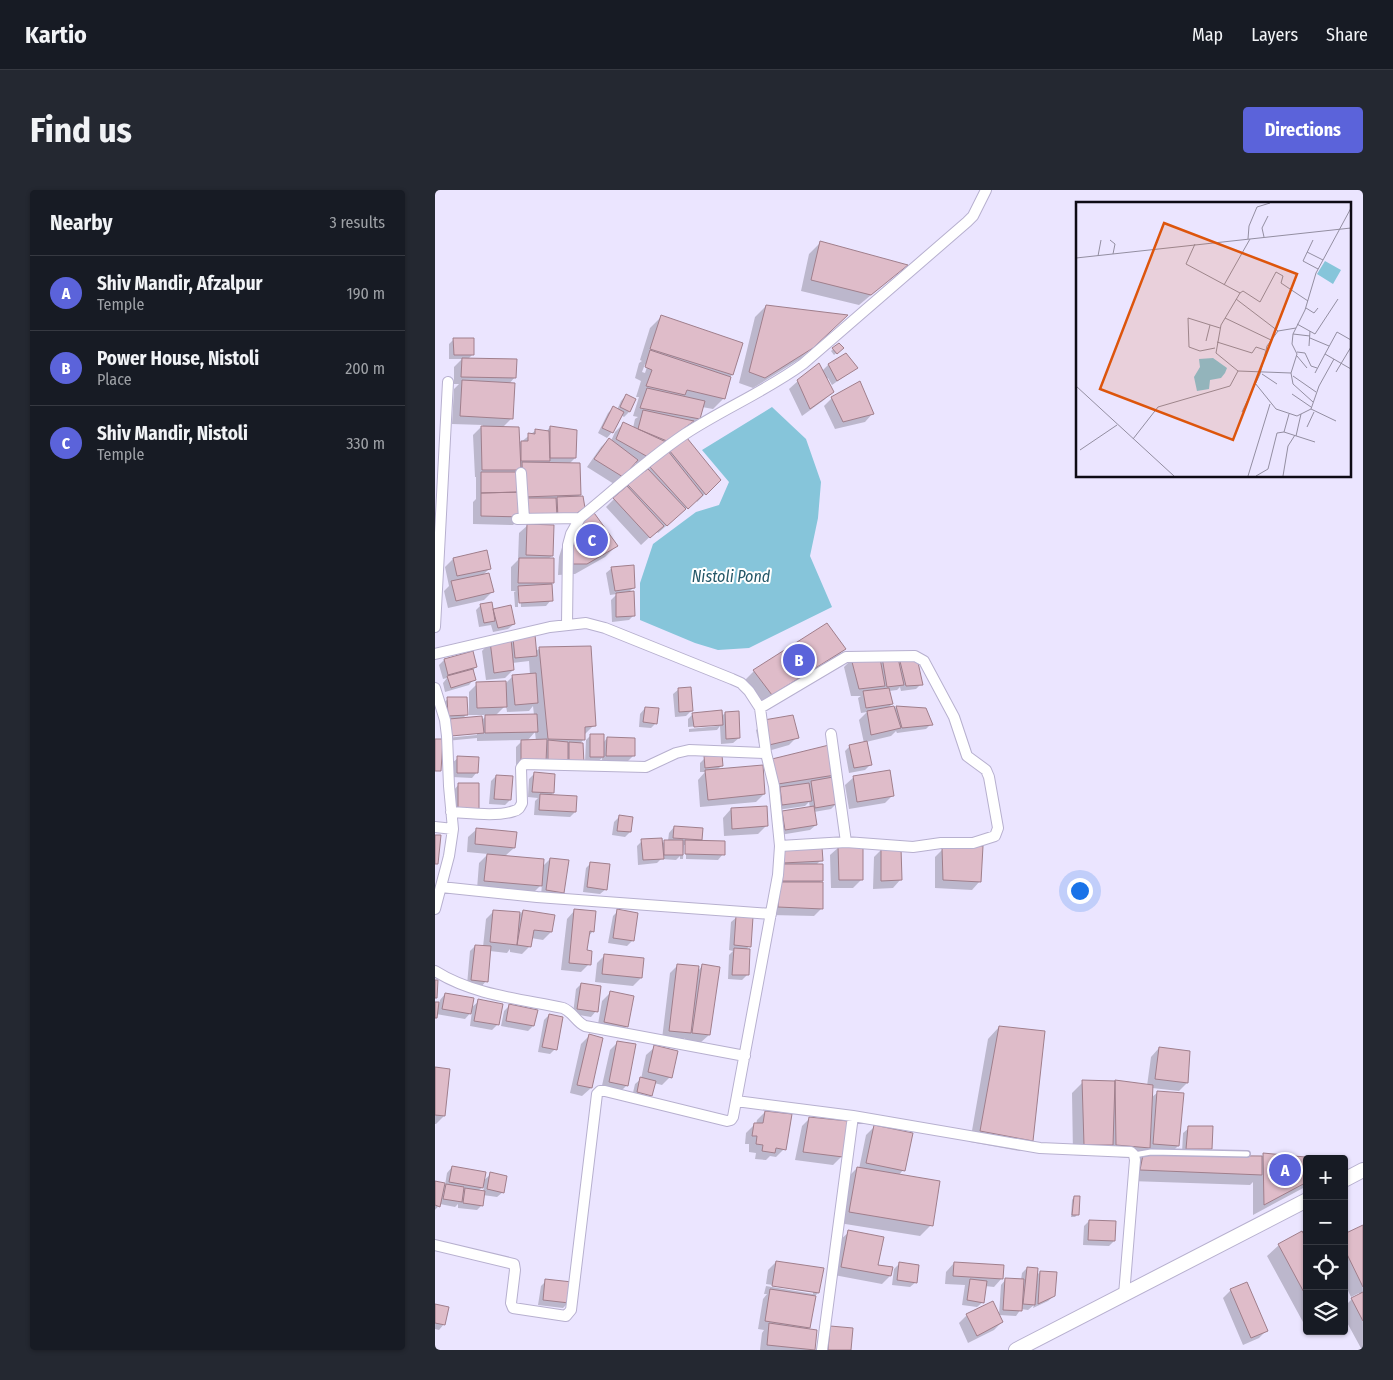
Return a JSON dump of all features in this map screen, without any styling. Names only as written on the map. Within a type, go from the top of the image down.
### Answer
[{"type":"street","points":[[567,624],[568,545],[571,534],[580,518],[667,446],[757,392],[780,381],[803,364],[967,222],[973,216],[986,190]]},
{"type":"street","points":[[435,627],[448,382]]},
{"type":"street","points":[[521,473],[521,519],[580,518]]},
{"type":"street","points":[[435,654],[550,626],[586,623],[605,628],[741,683],[749,691],[759,708],[766,753],[774,786],[780,846],[780,861],[771,914],[733,1117],[727,1121],[605,1091],[600,1091],[597,1094],[571,1310],[566,1316],[513,1308],[511,1303],[514,1264],[435,1244]]},
{"type":"street","points":[[759,708],[846,657],[915,656],[924,661],[954,717],[967,756],[986,770],[989,776],[998,828],[997,832],[989,838],[973,843],[941,843],[922,846],[846,842],[780,846]]},
{"type":"street","points":[[435,688],[445,720],[453,829],[452,844],[435,909]]},
{"type":"street","points":[[831,734],[846,842]]},
{"type":"street","points":[[451,812],[499,814],[516,811],[522,803],[521,768],[524,764],[646,767],[677,753],[689,750],[766,753]]},
{"type":"street","points":[[435,827],[453,829]]},
{"type":"street","points":[[441,887],[537,897],[771,914]]},
{"type":"street","points":[[435,971],[449,980],[485,993],[569,1010],[576,1020],[585,1026],[745,1056]]},
{"type":"street","points":[[736,1101],[853,1116],[1040,1148],[1131,1152],[1135,1160],[1124,1295]]},
{"type":"street","points":[[822,1350],[853,1116]]},
{"type":"street","points":[[1348,1178],[1363,1170]]},
{"type":"street","points":[[1016,1350],[1303,1202]]},
{"type":"lane","points":[[1134,1155],[1151,1152],[1247,1154]]},
{"type":"water","name":"Nistoli Pond","points":[[772,407],[806,439],[821,482],[818,518],[810,556],[832,607],[749,648],[718,650],[695,643],[640,620],[640,583],[653,544],[696,512],[719,505],[729,482],[702,450]]},
{"type":"building","points":[[820,241],[908,265],[871,295],[811,280]]},
{"type":"building","points":[[766,305],[848,315],[813,348],[765,378],[749,372]]},
{"type":"building","points":[[661,315],[743,343],[733,375],[650,349]]},
{"type":"building","points":[[453,338],[474,338],[474,355],[454,355]]},
{"type":"building","points":[[839,343],[844,348],[837,354],[832,348]]},
{"type":"building","points":[[650,350],[731,377],[725,399],[687,390],[685,395],[646,386],[652,370],[645,367]]},
{"type":"building","points":[[846,353],[858,368],[837,381],[828,364]]},
{"type":"building","points":[[462,358],[517,359],[516,378],[461,377]]},
{"type":"building","points":[[819,363],[834,392],[810,409],[797,380]]},
{"type":"building","points":[[462,380],[515,383],[513,419],[460,416]]},
{"type":"building","points":[[860,381],[874,414],[843,422],[831,397]]},
{"type":"building","points":[[647,388],[705,401],[700,419],[640,408]]},
{"type":"building","points":[[626,394],[636,399],[630,412],[620,407]]},
{"type":"building","points":[[613,406],[624,412],[613,433],[602,428]]},
{"type":"building","points":[[643,410],[694,421],[667,441],[638,429]]},
{"type":"building","points":[[623,422],[666,442],[648,457],[616,439]]},
{"type":"building","points":[[481,426],[519,427],[521,470],[482,470]]},
{"type":"building","points":[[550,426],[577,430],[576,458],[550,458]]},
{"type":"building","points":[[535,429],[549,431],[550,461],[521,461],[521,441],[528,441],[528,433],[535,434]]},
{"type":"building","points":[[609,438],[638,460],[623,477],[594,459]]},
{"type":"building","points":[[687,438],[721,480],[706,495],[669,450]]},
{"type":"building","points":[[668,451],[703,495],[688,509],[650,467]]},
{"type":"building","points":[[522,462],[580,463],[581,495],[523,497]]},
{"type":"building","points":[[648,469],[686,509],[667,526],[627,484]]},
{"type":"building","points":[[481,472],[520,472],[521,492],[481,493]]},
{"type":"building","points":[[627,486],[664,526],[650,538],[613,498]]},
{"type":"building","points":[[521,492],[523,517],[481,516],[481,493]]},
{"type":"building","points":[[583,496],[585,508],[574,517],[558,518],[557,497]]},
{"type":"building","points":[[525,498],[556,498],[557,517],[525,518]]},
{"type":"building","points":[[592,510],[618,546],[587,564],[568,564],[575,528]]},
{"type":"building","points":[[527,524],[554,525],[553,556],[526,555]]},
{"type":"building","points":[[487,550],[491,569],[457,576],[453,558]]},
{"type":"building","points":[[519,558],[554,558],[554,583],[518,583]]},
{"type":"building","points":[[634,565],[635,588],[615,591],[611,567]]},
{"type":"building","points":[[489,573],[494,592],[456,601],[451,581]]},
{"type":"building","points":[[552,584],[553,601],[519,603],[518,586]]},
{"type":"building","points":[[634,591],[635,616],[616,617],[616,593]]},
{"type":"building","points":[[492,602],[495,621],[484,623],[480,604]]},
{"type":"building","points":[[511,605],[515,624],[498,628],[493,609]]},
{"type":"building","points":[[827,623],[846,649],[772,695],[753,670]]},
{"type":"building","points":[[535,635],[537,656],[515,658],[513,638]]},
{"type":"building","points":[[511,639],[514,670],[494,673],[490,641]]},
{"type":"building","points":[[591,646],[596,726],[585,727],[585,740],[548,739],[539,647]]},
{"type":"building","points":[[473,651],[477,667],[448,675],[444,659]]},
{"type":"building","points":[[882,657],[898,658],[904,685],[887,687]]},
{"type":"building","points":[[899,657],[917,658],[923,685],[906,686]]},
{"type":"building","points":[[851,658],[880,658],[885,686],[859,689]]},
{"type":"building","points":[[473,669],[476,680],[451,688],[447,676]]},
{"type":"building","points":[[536,673],[538,703],[515,705],[512,675]]},
{"type":"building","points":[[506,681],[507,707],[477,708],[476,682]]},
{"type":"building","points":[[691,687],[693,711],[679,712],[678,688]]},
{"type":"building","points":[[889,688],[893,704],[866,708],[863,691]]},
{"type":"building","points":[[447,697],[467,697],[468,715],[448,716]]},
{"type":"building","points":[[894,706],[901,728],[871,735],[867,711]]},
{"type":"building","points":[[896,706],[926,708],[933,725],[902,728]]},
{"type":"building","points":[[645,707],[659,708],[657,724],[643,722]]},
{"type":"building","points":[[722,710],[723,725],[694,727],[692,713]]},
{"type":"building","points":[[739,711],[740,738],[726,739],[725,712]]},
{"type":"building","points":[[537,714],[538,732],[485,733],[485,715]]},
{"type":"building","points":[[793,715],[799,738],[769,745],[764,720]]},
{"type":"building","points":[[482,716],[484,733],[451,736],[449,719]]},
{"type":"building","points":[[590,734],[604,734],[604,757],[590,757]]},
{"type":"building","points":[[607,737],[635,738],[635,756],[606,756]]},
{"type":"building","points":[[435,739],[443,739],[441,771],[435,771]]},
{"type":"building","points":[[547,739],[546,762],[521,761],[521,740]]},
{"type":"building","points":[[548,740],[568,742],[568,764],[548,763]]},
{"type":"building","points":[[867,741],[872,765],[854,768],[849,745]]},
{"type":"building","points":[[569,742],[583,743],[584,764],[569,763]]},
{"type":"building","points":[[829,745],[835,775],[778,784],[772,759]]},
{"type":"building","points":[[722,755],[723,766],[705,768],[704,756]]},
{"type":"building","points":[[457,756],[479,757],[478,773],[457,773]]},
{"type":"building","points":[[763,765],[765,794],[708,800],[705,770]]},
{"type":"building","points":[[890,770],[894,796],[857,802],[853,776]]},
{"type":"building","points":[[534,772],[555,774],[554,793],[532,792]]},
{"type":"building","points":[[496,775],[513,776],[511,800],[494,799]]},
{"type":"building","points":[[833,777],[838,804],[815,808],[811,781]]},
{"type":"building","points":[[458,783],[479,783],[479,809],[458,809]]},
{"type":"building","points":[[809,783],[812,801],[782,805],[780,787]]},
{"type":"building","points":[[540,794],[577,796],[576,812],[539,810]]},
{"type":"building","points":[[767,806],[768,826],[732,829],[731,808]]},
{"type":"building","points":[[814,806],[817,825],[785,830],[782,811]]},
{"type":"building","points":[[619,815],[633,817],[631,832],[617,831]]},
{"type":"building","points":[[674,826],[703,828],[702,840],[673,838]]},
{"type":"building","points":[[476,828],[517,832],[515,848],[475,844]]},
{"type":"building","points":[[435,835],[441,835],[438,864],[435,864]]},
{"type":"building","points":[[662,838],[664,859],[643,860],[641,839]]},
{"type":"building","points":[[664,840],[683,840],[683,855],[664,855]]},
{"type":"building","points":[[685,840],[725,841],[725,855],[685,854]]},
{"type":"building","points":[[838,846],[863,846],[863,880],[839,880]]},
{"type":"building","points":[[983,846],[981,882],[943,880],[942,848]]},
{"type":"building","points":[[822,847],[823,861],[783,863],[783,849]]},
{"type":"building","points":[[881,847],[901,848],[902,880],[881,881]]},
{"type":"building","points":[[487,854],[544,859],[542,886],[484,881]]},
{"type":"building","points":[[550,858],[569,860],[564,893],[546,890]]},
{"type":"building","points":[[590,862],[610,864],[607,890],[587,887]]},
{"type":"building","points":[[782,864],[823,864],[823,881],[781,881]]},
{"type":"building","points":[[780,882],[823,882],[823,909],[778,907]]},
{"type":"building","points":[[574,909],[596,911],[594,932],[590,931],[587,950],[592,951],[591,965],[569,963]]},
{"type":"building","points":[[617,909],[638,913],[634,941],[613,938]]},
{"type":"building","points":[[493,910],[520,912],[517,945],[490,942]]},
{"type":"building","points":[[523,910],[555,915],[552,932],[534,930],[531,947],[517,945]]},
{"type":"building","points":[[736,916],[753,917],[751,947],[734,945]]},
{"type":"building","points":[[475,945],[491,946],[488,982],[471,980]]},
{"type":"building","points":[[734,948],[750,949],[749,975],[732,975]]},
{"type":"building","points":[[604,954],[644,958],[642,978],[602,974]]},
{"type":"building","points":[[677,964],[699,966],[691,1033],[669,1031]]},
{"type":"building","points":[[702,964],[720,967],[710,1035],[692,1033]]},
{"type":"building","points":[[435,980],[438,980],[437,998],[435,998]]},
{"type":"building","points":[[581,983],[601,986],[598,1012],[577,1009]]},
{"type":"building","points":[[610,991],[634,996],[628,1027],[604,1022]]},
{"type":"building","points":[[445,993],[474,998],[471,1014],[442,1009]]},
{"type":"building","points":[[478,999],[503,1004],[499,1025],[474,1021]]},
{"type":"building","points":[[435,1002],[439,1002],[437,1018],[435,1018]]},
{"type":"building","points":[[509,1004],[538,1010],[534,1026],[506,1021]]},
{"type":"building","points":[[549,1014],[563,1017],[557,1050],[542,1047]]},
{"type":"building","points":[[999,1026],[1045,1031],[1033,1141],[980,1131]]},
{"type":"building","points":[[589,1034],[603,1038],[592,1088],[577,1085]]},
{"type":"building","points":[[617,1041],[636,1044],[628,1086],[609,1082]]},
{"type":"building","points":[[654,1045],[678,1051],[672,1078],[648,1072]]},
{"type":"building","points":[[1159,1047],[1190,1051],[1188,1083],[1155,1079]]},
{"type":"building","points":[[435,1067],[450,1069],[445,1116],[435,1115]]},
{"type":"building","points":[[640,1077],[656,1081],[652,1096],[637,1092]]},
{"type":"building","points":[[1082,1080],[1115,1081],[1113,1145],[1084,1145]]},
{"type":"building","points":[[1115,1080],[1153,1085],[1150,1148],[1116,1145]]},
{"type":"building","points":[[1157,1091],[1184,1093],[1179,1146],[1153,1144]]},
{"type":"building","points":[[765,1111],[792,1114],[786,1150],[776,1148],[775,1153],[762,1151],[763,1145],[756,1144],[757,1136],[752,1136],[754,1123],[763,1123]]},
{"type":"building","points":[[809,1117],[848,1121],[843,1157],[803,1152]]},
{"type":"building","points":[[874,1125],[913,1133],[905,1171],[866,1163]]},
{"type":"building","points":[[1188,1126],[1213,1126],[1212,1149],[1186,1149]]},
{"type":"building","points":[[1263,1153],[1303,1157],[1303,1184],[1264,1205]]},
{"type":"building","points":[[1143,1155],[1262,1156],[1262,1175],[1140,1170]]},
{"type":"building","points":[[452,1166],[486,1172],[483,1188],[449,1182]]},
{"type":"building","points":[[857,1167],[940,1181],[933,1226],[849,1212]]},
{"type":"building","points":[[490,1172],[507,1176],[504,1193],[487,1189]]},
{"type":"building","points":[[435,1181],[445,1183],[440,1207],[435,1205]]},
{"type":"building","points":[[446,1184],[464,1187],[462,1202],[443,1199]]},
{"type":"building","points":[[465,1188],[485,1191],[483,1206],[463,1203]]},
{"type":"building","points":[[1074,1196],[1080,1196],[1079,1215],[1072,1215]]},
{"type":"building","points":[[1089,1220],[1116,1221],[1115,1241],[1088,1240]]},
{"type":"building","points":[[1363,1225],[1363,1287],[1348,1256],[1348,1232]]},
{"type":"building","points":[[848,1230],[884,1237],[878,1265],[893,1267],[891,1276],[841,1267]]},
{"type":"building","points":[[1302,1231],[1303,1233],[1303,1291],[1278,1244]]},
{"type":"building","points":[[776,1261],[824,1268],[819,1293],[772,1286]]},
{"type":"building","points":[[899,1262],[919,1265],[917,1283],[897,1280]]},
{"type":"building","points":[[954,1262],[1004,1265],[1003,1279],[953,1276]]},
{"type":"building","points":[[1027,1267],[1038,1268],[1035,1305],[1023,1304]]},
{"type":"building","points":[[1040,1271],[1057,1272],[1055,1296],[1038,1304]]},
{"type":"building","points":[[1005,1278],[1024,1279],[1022,1311],[1003,1310]]},
{"type":"building","points":[[545,1279],[572,1282],[569,1303],[543,1300]]},
{"type":"building","points":[[970,1279],[987,1281],[984,1303],[967,1300]]},
{"type":"building","points":[[1247,1282],[1268,1331],[1251,1338],[1230,1289]]},
{"type":"building","points":[[770,1289],[816,1296],[810,1328],[765,1321]]},
{"type":"building","points":[[1363,1292],[1363,1321],[1351,1298]]},
{"type":"building","points":[[993,1301],[1003,1322],[977,1336],[966,1314]]},
{"type":"building","points":[[435,1304],[449,1307],[445,1325],[435,1323]]},
{"type":"building","points":[[769,1323],[817,1330],[815,1350],[767,1345]]},
{"type":"building","points":[[830,1326],[853,1328],[851,1350],[828,1350]]},
{"type":"place","name":"Shiv Mandir, Nistoli","points":[[592,540]]},
{"type":"place","name":"Power House, Nistoli","points":[[799,660]]},
{"type":"place","name":"Shiv Mandir, Afzalpur","points":[[1285,1170]]}]
